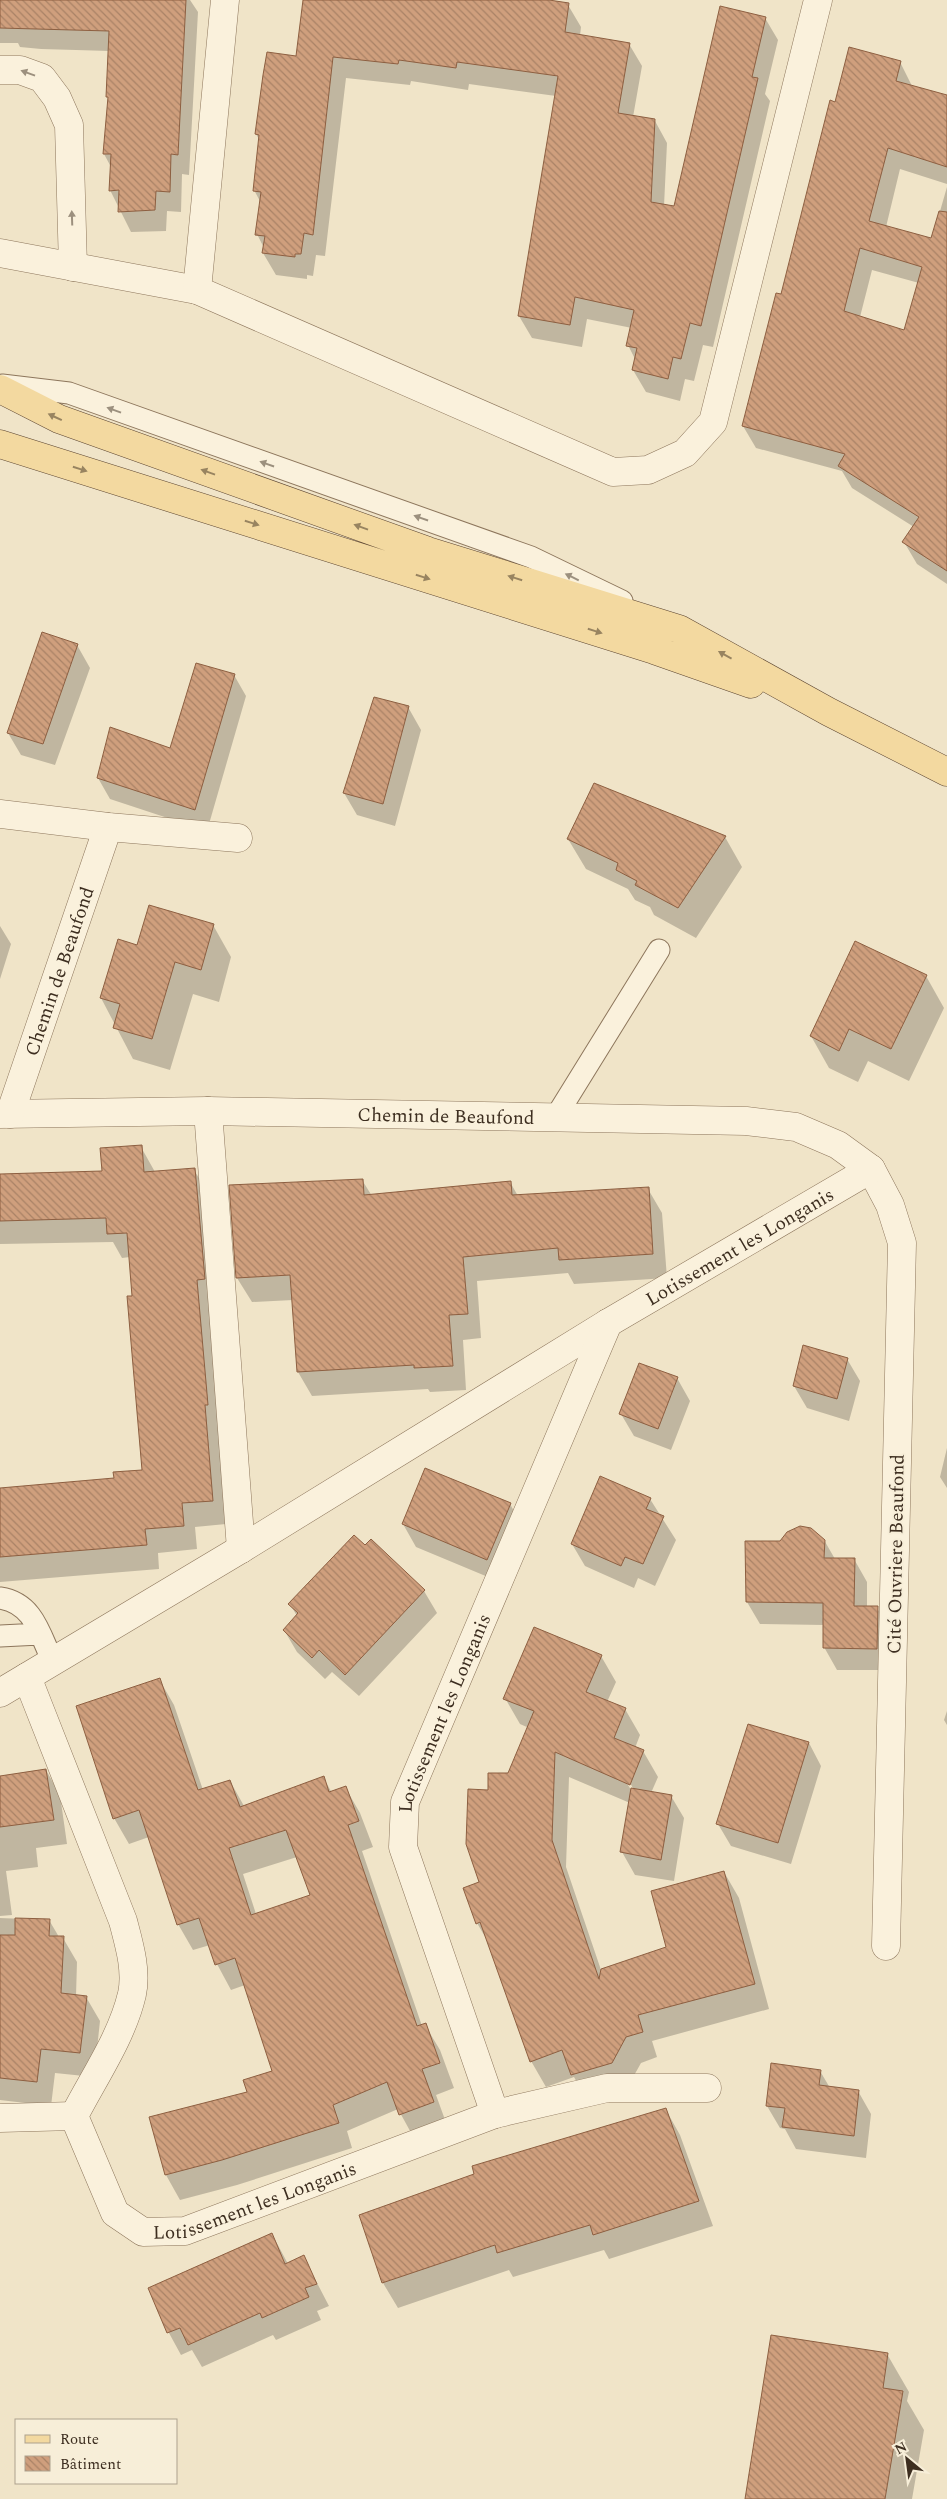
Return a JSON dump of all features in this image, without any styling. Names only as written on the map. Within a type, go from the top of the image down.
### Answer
[{"type":"main road","points":[[0,389],[59,419],[409,544],[678,629],[830,712],[947,772]]},
{"type":"main road","points":[[0,444],[654,650],[830,712]]},
{"type":"street","points":[[197,290],[225,0]]},
{"type":"street","points":[[0,253],[197,290],[613,472],[648,470],[685,452],[714,422],[818,0]]},
{"type":"street","points":[[0,70],[20,70],[42,78],[57,98],[69,125],[73,267]]},
{"type":"street","points":[[0,814],[108,827],[238,838]]},
{"type":"street","name":"Chemin de Beaufond","points":[[108,827],[5,1114],[208,1111],[746,1121],[796,1127],[838,1145],[870,1169]]},
{"type":"street","points":[[208,1111],[241,1549]]},
{"type":"street","name":"Lotissement les Longanis","points":[[0,1693],[241,1549],[608,1323],[870,1169]]},
{"type":"street","name":"Cité Ouvriere Beaufond","points":[[870,1169],[890,1205],[902,1242],[886,1946]]},
{"type":"street","name":"Lotissement les Longanis","points":[[495,2114],[403,1848],[405,1802],[608,1323]]},
{"type":"street","points":[[0,2118],[74,2116],[119,2029],[132,1992],[132,1955],[123,1921],[27,1678]]},
{"type":"street","name":"Lotissement les Longanis","points":[[74,2116],[114,2213],[143,2232],[185,2231],[495,2114],[607,2088],[707,2088]]},
{"type":"lane","points":[[0,385],[69,393],[531,556],[678,629]]},
{"type":"lane","points":[[556,1118],[659,950]]},
{"type":"lane","points":[[0,1598],[16,1602],[28,1610],[53,1662]]},
{"type":"lane","points":[[0,1636],[40,1634]]},
{"type":"building","points":[[0,0],[186,0],[178,155],[171,154],[170,192],[156,191],[155,210],[118,212],[119,190],[109,191],[111,154],[103,154],[108,97],[106,97],[109,31],[0,28]]},
{"type":"building","points":[[303,0],[549,0],[569,3],[565,32],[630,43],[618,113],[655,119],[651,202],[674,206],[720,6],[766,17],[752,77],[758,78],[701,326],[690,323],[681,359],[673,357],[668,379],[632,370],[637,348],[626,346],[634,310],[575,297],[570,325],[518,316],[558,76],[457,62],[456,68],[399,60],[398,64],[333,57],[313,235],[304,233],[301,254],[295,254],[295,257],[262,253],[265,236],[255,235],[261,192],[253,191],[259,135],[255,134],[263,75],[267,52],[296,56]]},
{"type":"building","points":[[849,47],[901,61],[896,81],[947,95],[947,167],[888,148],[869,221],[931,238],[939,211],[947,212],[947,571],[902,542],[919,517],[838,466],[845,454],[742,426],[776,293],[781,294],[830,100],[835,102]],"holes":[[[860,248],[922,267],[904,330],[844,311]]]},
{"type":"building","points":[[42,632],[78,644],[43,744],[7,733]]},
{"type":"building","points":[[196,663],[235,674],[195,810],[97,778],[110,727],[170,748]]},
{"type":"building","points":[[374,697],[409,706],[383,804],[343,793]]},
{"type":"building","points":[[594,783],[726,836],[678,908],[635,885],[637,881],[616,870],[618,863],[567,839]]},
{"type":"building","points":[[149,905],[214,924],[201,970],[175,962],[152,1039],[113,1028],[120,1004],[100,998],[118,939],[137,945]]},
{"type":"building","points":[[855,941],[927,975],[891,1049],[849,1029],[839,1051],[810,1036]]},
{"type":"building","points":[[142,1145],[144,1172],[195,1168],[205,1279],[197,1280],[208,1405],[205,1405],[213,1501],[182,1503],[184,1526],[145,1529],[147,1545],[0,1557],[0,1488],[114,1478],[113,1472],[142,1470],[127,1296],[132,1296],[127,1233],[107,1234],[106,1218],[0,1221],[0,1174],[102,1171],[100,1148]]},
{"type":"building","points":[[363,1179],[364,1195],[511,1181],[512,1195],[649,1187],[653,1254],[559,1260],[558,1248],[463,1257],[468,1314],[449,1315],[453,1366],[414,1368],[414,1365],[297,1372],[290,1275],[236,1278],[229,1185]]},
{"type":"building","points":[[803,1345],[848,1358],[837,1399],[793,1386]]},
{"type":"building","points":[[639,1363],[678,1377],[658,1429],[619,1414]]},
{"type":"building","points":[[425,1468],[511,1503],[487,1560],[402,1524]]},
{"type":"building","points":[[600,1476],[651,1498],[646,1509],[664,1516],[643,1564],[625,1557],[621,1566],[571,1544]]},
{"type":"building","points":[[800,1526],[811,1528],[825,1540],[824,1558],[855,1558],[854,1606],[878,1606],[877,1649],[823,1648],[823,1603],[746,1602],[745,1541],[780,1541],[787,1532]]},
{"type":"building","points":[[354,1535],[365,1545],[371,1539],[425,1590],[345,1675],[319,1650],[312,1658],[283,1630],[298,1613],[288,1604]]},
{"type":"building","points":[[534,1627],[602,1655],[586,1692],[626,1708],[614,1738],[644,1750],[630,1785],[555,1752],[552,1840],[599,1979],[601,1969],[666,1947],[651,1891],[724,1871],[755,1984],[638,2015],[643,2032],[626,2037],[612,2063],[571,2075],[562,2050],[530,2062],[480,1922],[476,1924],[463,1888],[479,1882],[466,1844],[468,1789],[488,1790],[488,1773],[508,1773],[534,1711],[503,1699]]},
{"type":"building","points":[[160,1678],[198,1790],[230,1780],[240,1807],[324,1776],[329,1792],[346,1786],[359,1821],[348,1825],[417,2026],[426,2023],[440,2063],[422,2069],[434,2102],[399,2115],[387,2082],[333,2105],[339,2123],[222,2160],[165,2175],[149,2117],[247,2092],[243,2080],[272,2071],[235,1958],[215,1965],[199,1918],[177,1925],[139,1810],[113,1819],[76,1706]],"holes":[[[286,1830],[310,1895],[251,1915],[229,1848]]]},
{"type":"building","points":[[748,1724],[809,1742],[778,1843],[716,1824]]},
{"type":"building","points":[[46,1769],[54,1820],[0,1827],[0,1776]]},
{"type":"building","points":[[631,1788],[672,1795],[661,1860],[620,1852]]},
{"type":"building","points":[[15,1918],[50,1919],[49,1936],[64,1936],[61,1993],[87,1996],[80,2053],[41,2049],[37,2082],[0,2078],[0,1935],[15,1935]]},
{"type":"building","points":[[771,2063],[821,2070],[819,2085],[859,2090],[854,2136],[782,2127],[785,2108],[766,2106]]},
{"type":"building","points":[[666,2108],[699,2201],[593,2235],[590,2225],[497,2253],[495,2245],[382,2283],[359,2215],[474,2174],[472,2166]]},
{"type":"building","points":[[272,2233],[285,2264],[304,2255],[317,2284],[305,2288],[309,2297],[262,2318],[260,2313],[188,2345],[180,2328],[167,2333],[148,2288]]},
{"type":"building","points":[[771,2335],[888,2353],[883,2388],[903,2391],[885,2499],[745,2499]]}]
